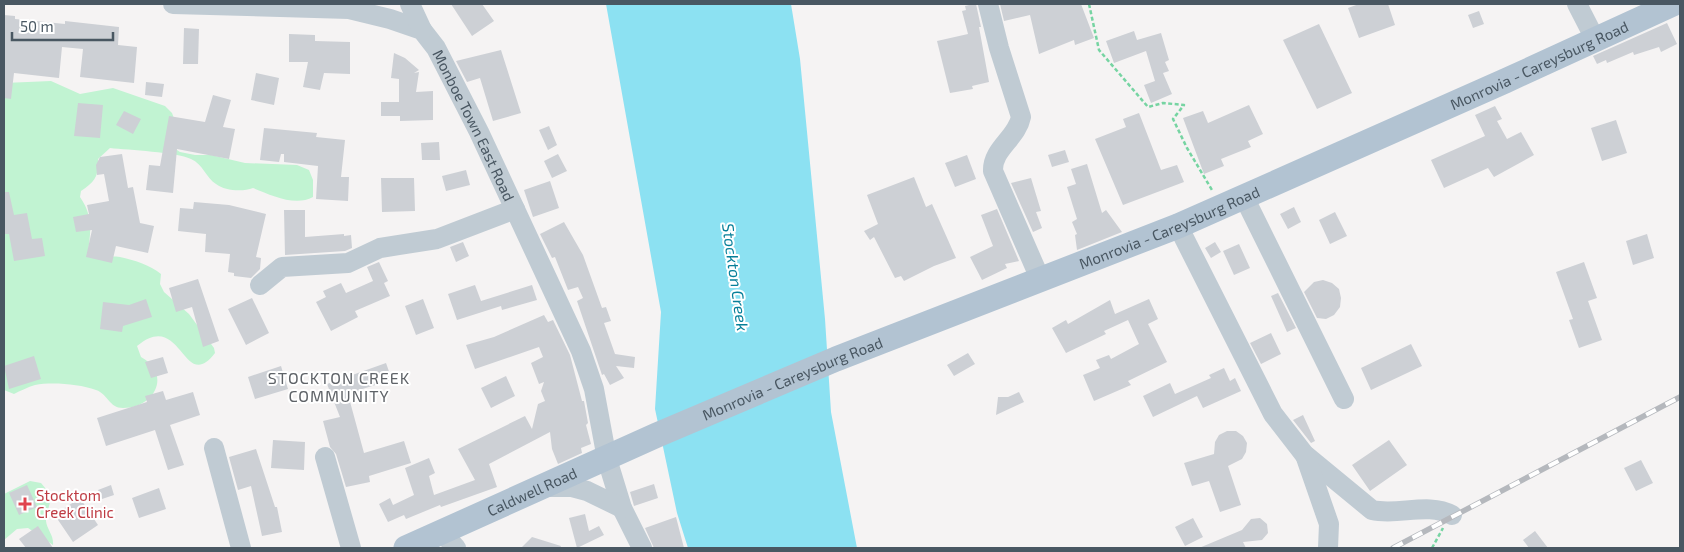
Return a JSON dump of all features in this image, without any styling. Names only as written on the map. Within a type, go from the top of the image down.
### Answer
[{"type":"main road","name":"Monrovia - Careysburg Road","points":[[657,435],[836,359],[1041,281],[1178,226],[1673,4]]},
{"type":"main road","name":"Caldwell Road","points":[[406,548],[450,540],[542,487],[657,435]]},
{"type":"street","points":[[172,4],[350,8],[390,18],[422,30]]},
{"type":"street","name":"Monboe Town East Road","points":[[410,4],[422,30],[436,48],[515,209],[581,351],[594,389],[607,459],[622,508],[642,548]]},
{"type":"street","points":[[988,4],[999,48],[1021,117],[1018,129],[995,156],[993,170],[1041,281]]},
{"type":"street","points":[[1577,4],[1595,39]]},
{"type":"street","points":[[1233,202],[1344,399]]},
{"type":"street","points":[[260,286],[282,267],[348,263],[380,248],[437,239],[515,209]]},
{"type":"street","points":[[1178,226],[1272,414],[1304,454],[1372,510],[1384,513],[1421,510],[1445,511],[1452,515]]},
{"type":"street","points":[[214,448],[241,548]]},
{"type":"street","points":[[1304,454],[1329,524],[1328,548]]},
{"type":"street","points":[[325,457],[351,548]]},
{"type":"street","points":[[542,487],[572,487],[587,491],[622,508]]},
{"type":"path","points":[[1090,4],[1099,50],[1148,106],[1163,103],[1184,105],[1173,119],[1187,148],[1233,202]]},
{"type":"path","points":[[1432,548],[1452,515]]},
{"type":"green space","points":[[51,81],[80,94],[113,88],[165,106],[172,113],[175,121],[171,146],[180,152],[195,155],[211,155],[245,163],[297,165],[309,170],[313,180],[313,197],[299,201],[275,197],[253,188],[234,190],[224,188],[213,181],[195,161],[184,157],[164,153],[110,148],[98,159],[97,174],[90,185],[81,191],[80,197],[87,211],[90,223],[88,252],[101,257],[120,257],[131,260],[147,265],[161,274],[160,284],[164,292],[189,314],[214,348],[215,353],[204,363],[196,364],[164,337],[152,337],[137,346],[141,357],[156,372],[157,381],[156,389],[151,396],[134,407],[123,408],[115,406],[100,392],[74,385],[35,385],[14,394],[4,390],[4,83]]},
{"type":"green space","points":[[30,481],[41,483],[51,495],[46,521],[53,545],[28,528],[17,529],[4,540],[4,494]]},
{"type":"water","name":"Stockton Creek","points":[[606,4],[791,4],[800,59],[825,319],[831,412],[857,548],[688,548],[677,513],[655,409],[661,312]]},
{"type":"building","points":[[451,4],[482,4],[494,21],[472,36]]},
{"type":"building","points":[[976,4],[981,27],[979,27],[989,82],[972,86],[973,89],[950,93],[937,41],[968,34],[962,11],[966,10],[965,6]]},
{"type":"building","points":[[1000,4],[1081,4],[1094,38],[1075,45],[1074,40],[1039,54],[1030,15],[1004,21]]},
{"type":"building","points":[[1359,4],[1388,4],[1395,25],[1359,38],[1348,8]]},
{"type":"building","points":[[1479,11],[1484,24],[1473,28],[1468,15]]},
{"type":"building","points":[[4,15],[15,16],[15,19],[65,24],[65,21],[119,27],[118,45],[137,47],[134,83],[80,77],[83,49],[62,47],[59,78],[14,73],[11,99],[4,98]]},
{"type":"building","points":[[1667,23],[1677,44],[1661,52],[1659,47],[1634,55],[1633,52],[1607,63],[1606,60],[1597,64],[1593,56]]},
{"type":"building","points":[[1319,24],[1352,93],[1317,109],[1283,40]]},
{"type":"building","points":[[184,28],[199,29],[198,64],[183,64]]},
{"type":"building","points":[[1134,31],[1137,40],[1161,33],[1169,60],[1165,62],[1169,71],[1163,73],[1172,94],[1151,103],[1144,85],[1155,81],[1146,51],[1114,63],[1106,41]]},
{"type":"building","points":[[289,34],[315,35],[315,41],[350,42],[350,74],[324,73],[320,90],[303,87],[308,62],[289,62]]},
{"type":"building","points":[[501,50],[521,113],[493,121],[480,78],[467,82],[456,61]]},
{"type":"building","points":[[394,53],[405,58],[419,70],[414,73],[419,72],[416,92],[433,91],[433,120],[400,121],[400,116],[381,116],[381,102],[399,102],[399,79],[391,78]]},
{"type":"building","points":[[256,73],[279,78],[274,105],[251,100]]},
{"type":"building","points":[[146,82],[164,84],[162,97],[145,95]]},
{"type":"building","points":[[213,95],[231,100],[223,127],[235,129],[229,159],[177,149],[173,193],[146,190],[149,165],[160,166],[169,116],[205,122]]},
{"type":"building","points":[[78,103],[103,105],[100,138],[74,136]]},
{"type":"building","points":[[1249,105],[1263,134],[1248,141],[1251,147],[1221,159],[1224,166],[1204,174],[1183,118],[1203,111],[1208,123]]},
{"type":"building","points":[[1495,106],[1502,119],[1497,121],[1507,139],[1521,132],[1534,155],[1494,177],[1488,168],[1444,188],[1431,160],[1485,136],[1475,115]]},
{"type":"building","points":[[124,111],[141,119],[133,134],[116,125]]},
{"type":"building","points":[[1139,113],[1161,170],[1177,165],[1184,182],[1123,205],[1095,139],[1126,127],[1123,119]]},
{"type":"building","points":[[1616,120],[1627,153],[1602,161],[1591,128]]},
{"type":"building","points":[[549,126],[557,145],[548,150],[539,130]]},
{"type":"building","points":[[264,128],[317,133],[316,137],[345,140],[341,177],[349,177],[348,201],[316,199],[318,166],[284,162],[284,154],[281,154],[279,162],[260,160]]},
{"type":"building","points":[[439,142],[440,160],[422,160],[421,143]]},
{"type":"building","points":[[1065,150],[1069,162],[1052,167],[1048,155]]},
{"type":"building","points":[[122,154],[128,188],[133,187],[140,223],[154,226],[148,253],[116,246],[112,263],[86,257],[92,230],[76,232],[73,217],[89,214],[87,205],[109,201],[104,174],[97,175],[96,165],[100,157]]},
{"type":"building","points":[[558,154],[567,171],[552,178],[544,161]]},
{"type":"building","points":[[967,155],[976,179],[955,187],[945,163]]},
{"type":"building","points":[[1087,164],[1102,213],[1106,210],[1122,232],[1077,250],[1075,235],[1077,234],[1072,222],[1077,219],[1067,187],[1076,184],[1071,169]]},
{"type":"building","points":[[466,170],[470,185],[446,191],[442,176]]},
{"type":"building","points":[[914,177],[926,207],[932,204],[956,258],[934,266],[904,281],[901,276],[895,278],[874,237],[870,240],[864,231],[878,224],[867,195]]},
{"type":"building","points":[[381,178],[414,178],[415,211],[382,212]]},
{"type":"building","points":[[1031,178],[1041,211],[1036,212],[1042,228],[1033,232],[1011,183]]},
{"type":"building","points":[[550,181],[559,208],[533,217],[524,190]]},
{"type":"building","points":[[4,192],[9,192],[14,215],[27,213],[32,239],[42,238],[45,256],[14,261],[9,234],[4,234]]},
{"type":"building","points":[[194,202],[229,205],[266,214],[256,257],[261,258],[260,269],[251,278],[234,276],[234,273],[228,272],[230,254],[205,252],[206,234],[178,231],[180,208],[193,209]]},
{"type":"building","points":[[1294,207],[1301,222],[1288,229],[1280,214]]},
{"type":"building","points":[[997,209],[1019,261],[1005,264],[1007,268],[982,280],[970,257],[993,246],[981,215]]},
{"type":"building","points":[[284,210],[305,210],[305,237],[351,235],[352,248],[345,251],[285,255]]},
{"type":"building","points":[[1335,212],[1347,236],[1330,244],[1319,220]]},
{"type":"building","points":[[564,222],[583,255],[602,308],[606,307],[611,321],[604,323],[615,354],[635,357],[634,368],[616,366],[624,378],[610,385],[604,374],[602,375],[577,301],[583,298],[578,287],[568,290],[555,257],[552,258],[540,234]]},
{"type":"building","points":[[1647,234],[1654,258],[1633,265],[1626,241]]},
{"type":"building","points":[[463,242],[469,256],[456,262],[450,247]]},
{"type":"building","points":[[1215,242],[1221,252],[1211,258],[1205,248]]},
{"type":"building","points":[[1239,244],[1250,268],[1234,275],[1223,251]]},
{"type":"building","points":[[379,262],[388,281],[384,283],[390,296],[355,311],[358,317],[331,331],[316,302],[326,297],[323,291],[341,283],[346,293],[373,281],[367,267]]},
{"type":"building","points":[[1584,262],[1597,298],[1588,301],[1602,340],[1579,348],[1569,320],[1573,319],[1556,272]]},
{"type":"building","points":[[198,279],[219,341],[203,347],[192,307],[176,312],[169,288]]},
{"type":"building","points":[[1323,280],[1332,283],[1339,289],[1341,298],[1340,307],[1334,315],[1326,319],[1317,318],[1304,292],[1314,282]]},
{"type":"building","points":[[475,285],[481,301],[532,285],[537,300],[502,310],[501,306],[457,320],[448,294]]},
{"type":"building","points":[[1278,293],[1296,328],[1287,332],[1271,296]]},
{"type":"building","points":[[252,298],[269,333],[246,345],[228,309]]},
{"type":"building","points":[[146,299],[152,317],[123,326],[122,332],[100,329],[103,302],[129,305]]},
{"type":"building","points":[[423,299],[434,328],[416,335],[405,306]]},
{"type":"building","points":[[1149,299],[1158,319],[1148,324],[1167,362],[1128,381],[1131,385],[1094,401],[1083,375],[1100,368],[1096,360],[1109,355],[1111,359],[1139,344],[1128,320],[1104,331],[1106,334],[1066,353],[1052,328],[1066,320],[1068,324],[1110,300],[1115,314]]},
{"type":"building","points":[[544,315],[548,322],[553,320],[570,355],[582,401],[584,401],[588,423],[586,425],[591,444],[581,448],[582,453],[558,464],[552,449],[550,432],[489,464],[497,487],[441,507],[440,505],[406,519],[404,515],[388,522],[379,504],[390,498],[393,505],[414,495],[405,468],[429,458],[435,473],[429,476],[434,495],[475,480],[458,449],[525,416],[532,429],[538,404],[545,401],[541,391],[544,382],[539,384],[531,363],[543,357],[539,347],[475,369],[466,345],[494,337]]},
{"type":"building","points":[[1271,333],[1281,354],[1261,364],[1250,343]]},
{"type":"building","points":[[1411,344],[1422,366],[1371,390],[1361,368]]},
{"type":"building","points":[[968,353],[975,364],[954,376],[947,365]]},
{"type":"building","points":[[34,356],[41,379],[9,389],[4,366]]},
{"type":"building","points":[[163,357],[168,373],[151,378],[145,362]]},
{"type":"building","points":[[386,363],[392,380],[359,390],[360,394],[349,398],[364,453],[404,441],[411,463],[369,476],[370,482],[346,487],[336,454],[330,447],[323,421],[340,417],[327,384]]},
{"type":"building","points":[[281,366],[288,389],[255,399],[248,377]]},
{"type":"building","points":[[1224,368],[1230,381],[1235,378],[1241,391],[1203,408],[1197,396],[1153,417],[1143,396],[1170,383],[1175,394],[1211,378],[1209,375]]},
{"type":"building","points":[[506,376],[515,396],[491,408],[481,388]]},
{"type":"building","points":[[163,391],[166,400],[193,392],[200,415],[170,425],[184,465],[168,470],[155,430],[106,446],[97,418],[147,402],[145,396]]},
{"type":"building","points":[[1019,392],[1024,402],[996,415],[998,397],[1008,397]]},
{"type":"building","points":[[1303,415],[1315,441],[1311,443],[1293,420]]},
{"type":"building","points":[[1227,431],[1236,431],[1243,436],[1247,443],[1246,452],[1242,459],[1228,466],[1241,505],[1220,512],[1209,481],[1192,486],[1184,463],[1214,454],[1215,442],[1219,435]]},
{"type":"building","points":[[273,440],[305,442],[304,470],[271,468]]},
{"type":"building","points":[[1389,440],[1407,465],[1370,491],[1352,465]]},
{"type":"building","points":[[256,449],[275,507],[277,507],[282,532],[262,536],[251,486],[238,490],[229,457]]},
{"type":"building","points":[[1641,460],[1653,483],[1636,491],[1624,468]]},
{"type":"building","points":[[654,484],[658,498],[634,506],[630,492]]},
{"type":"building","name":"Stocktom Creek Clinic","points":[[27,485],[37,507],[19,515],[9,493]]},
{"type":"building","points":[[111,485],[114,495],[102,499],[98,490]]},
{"type":"building","points":[[159,488],[166,509],[139,518],[132,498]]},
{"type":"building","points":[[80,498],[98,525],[73,542],[56,517],[65,512],[63,509]]},
{"type":"building","points":[[585,514],[589,531],[599,526],[604,535],[577,548],[569,518]]},
{"type":"building","points":[[676,517],[684,548],[654,548],[645,528]]},
{"type":"building","points":[[1193,518],[1203,537],[1185,546],[1175,527]]},
{"type":"building","points":[[1260,518],[1267,524],[1268,533],[1262,540],[1243,542],[1246,548],[1199,548],[1242,530],[1251,519]]},
{"type":"building","points":[[38,526],[53,548],[26,548],[19,539]]},
{"type":"building","points":[[1535,531],[1548,548],[1529,548],[1523,540]]},
{"type":"building","points":[[532,537],[561,546],[560,548],[521,548]]},
{"type":"railway","points":[[1393,548],[1680,397]]},
{"type":"place","name":"Stocktom Creek Clinic","points":[[25,504]]},
{"type":"district","name":"STOCKTON CREEK COMMUNITY","points":[[339,386]]}]
